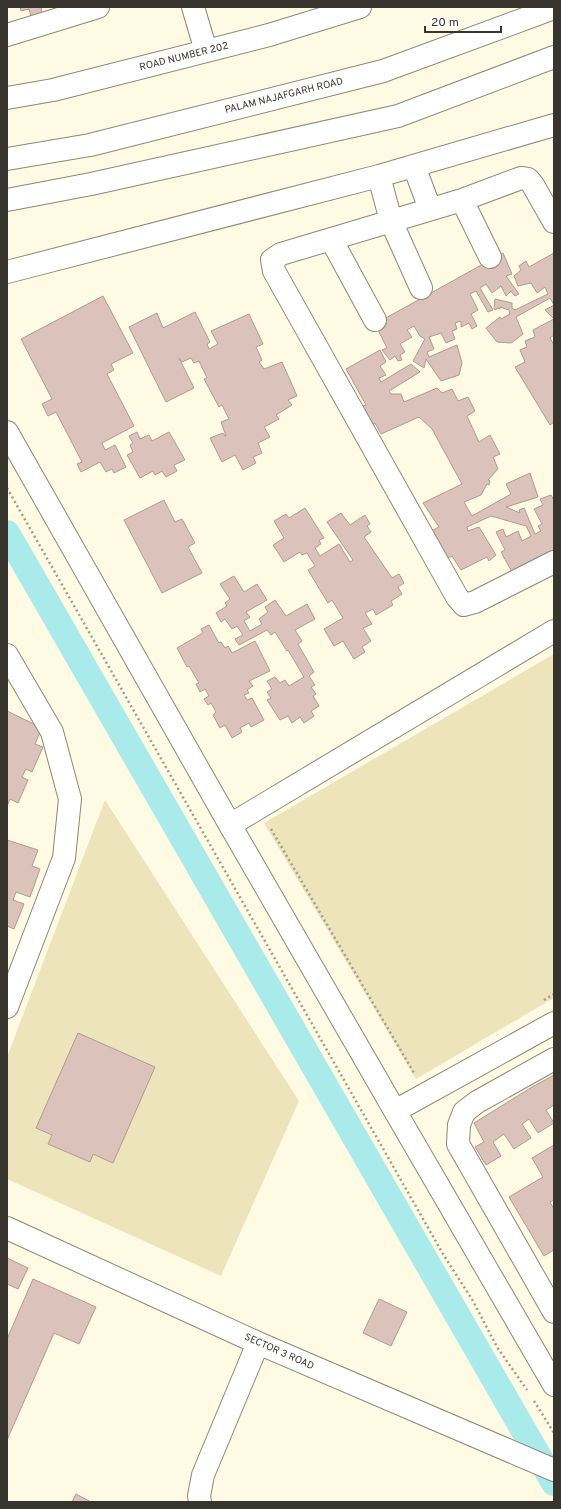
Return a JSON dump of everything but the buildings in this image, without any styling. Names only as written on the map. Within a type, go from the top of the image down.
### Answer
[{"type":"street","points":[[7,35],[98,7]]},
{"type":"street","points":[[194,7],[206,51]]},
{"type":"street","name":"ROAD NUMBER 202","points":[[7,98],[53,90],[269,35],[360,7]]},
{"type":"street","name":"PALAM NAJAFGARH ROAD","points":[[7,159],[90,145],[383,71],[554,8]]},
{"type":"street","points":[[7,200],[91,184],[398,116],[554,57]]},
{"type":"street","points":[[7,272],[379,176],[554,126]]},
{"type":"street","points":[[414,166],[430,210]]},
{"type":"street","points":[[379,176],[391,221],[421,288]]},
{"type":"street","points":[[554,222],[533,185],[528,179],[521,178],[462,200],[281,254],[272,260],[274,271],[457,597],[464,605],[475,602],[554,562]]},
{"type":"street","points":[[462,200],[490,257]]},
{"type":"street","points":[[331,239],[375,320]]},
{"type":"street","points":[[7,432],[230,825],[554,1385]]},
{"type":"street","points":[[230,825],[554,631]]},
{"type":"street","points":[[7,655],[52,732],[70,799],[64,858],[7,1007]]},
{"type":"street","points":[[395,1111],[554,1023]]},
{"type":"street","points":[[554,1059],[477,1102],[464,1112],[459,1125],[458,1144],[554,1312]]},
{"type":"street","name":"SECTOR 3 ROAD","points":[[7,1228],[258,1343],[554,1470]]},
{"type":"street","points":[[200,1502],[199,1496],[203,1475],[258,1343]]},
{"type":"path","points":[[7,488],[442,1254],[473,1301],[497,1347],[532,1396],[554,1433]]},
{"type":"path","points":[[268,824],[416,1076]]},
{"type":"path","points":[[541,1002],[554,994]]},
{"type":"shaded area","points":[[554,654],[554,998],[416,1079],[264,823]]},
{"type":"shaded area","points":[[105,800],[299,1101],[221,1276],[7,1179],[7,1057]]},
{"type":"waterway","points":[[7,533],[554,1483]]}]
